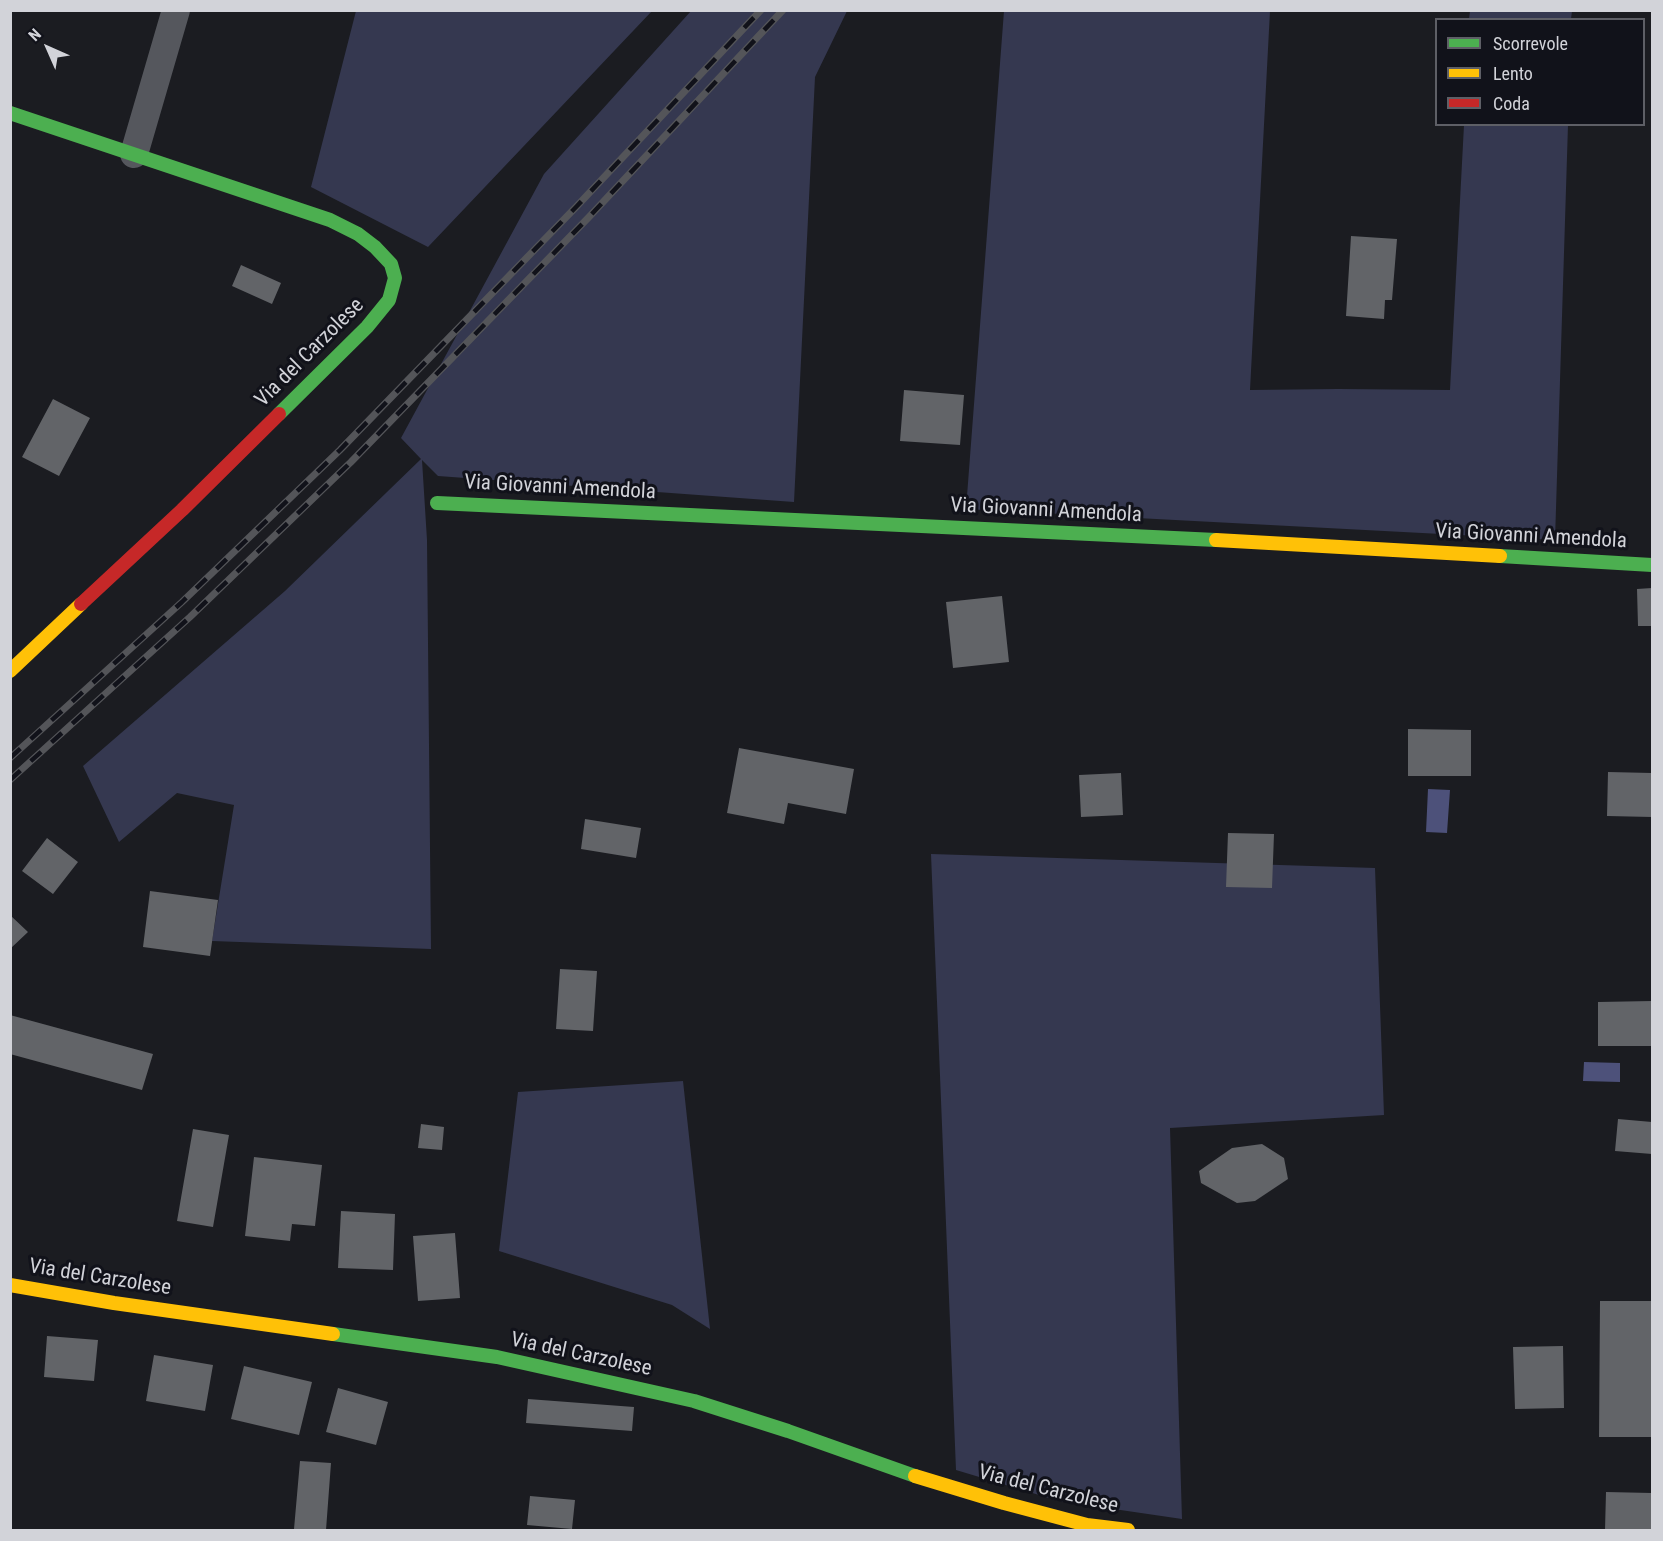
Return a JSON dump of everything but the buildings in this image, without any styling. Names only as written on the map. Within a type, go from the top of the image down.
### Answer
[{"type":"street","points":[[134,154],[176,10]]},
{"type":"street","name":"Via del Carzolese","points":[[10,113],[311,213],[358,234],[375,247],[391,264],[395,278],[393,290],[383,309],[367,327],[182,510],[10,671]]},
{"type":"street","name":"Via Giovanni Amendola","points":[[437,503],[1249,541],[1653,565]]},
{"type":"street","name":"Via del Carzolese","points":[[10,1285],[114,1303],[497,1357],[694,1401],[788,1431],[883,1466],[1004,1503],[1087,1525],[1128,1530]]},
{"type":"shaded area","points":[[356,10],[652,11],[428,247],[311,187]]},
{"type":"shaded area","points":[[691,11],[847,11],[815,77],[794,502],[438,476],[422,460],[427,540],[431,949],[212,941],[234,805],[177,793],[119,842],[83,766],[285,591],[421,459],[401,438],[544,174]]},
{"type":"shaded area","points":[[1004,11],[1270,11],[1250,390],[1450,390],[1464,126],[1568,126],[1555,540],[966,509]]},
{"type":"shaded area","points":[[1470,11],[1572,11],[1571,18],[1469,18]]},
{"type":"shaded area","points":[[1428,789],[1450,790],[1447,833],[1426,832]]},
{"type":"shaded area","points":[[931,854],[1375,868],[1384,1115],[1170,1128],[1182,1519],[1059,1501],[956,1470]]},
{"type":"shaded area","points":[[1584,1062],[1620,1063],[1620,1082],[1583,1081]]},
{"type":"shaded area","points":[[683,1081],[710,1329],[672,1305],[499,1251],[518,1092]]},
{"type":"railway","points":[[10,758],[182,602],[340,450],[577,206],[761,10]]},
{"type":"railway","points":[[10,780],[190,617],[351,462],[589,217],[783,10]]},
{"type":"traffic: fast","points":[[10,113],[330,220],[358,234],[375,247],[391,264],[395,278],[389,300],[367,327],[279,414]]},
{"type":"traffic: fast","points":[[437,503],[1216,540]]},
{"type":"traffic: fast","points":[[1500,556],[1652,565]]},
{"type":"traffic: fast","points":[[333,1334],[497,1357],[694,1401],[915,1476]]},
{"type":"traffic: slow","points":[[1216,540],[1500,556]]},
{"type":"traffic: slow","points":[[10,671],[81,604]]},
{"type":"traffic: slow","points":[[10,1285],[114,1303],[333,1334]]},
{"type":"traffic: slow","points":[[915,1476],[1087,1525],[1128,1530]]},
{"type":"traffic: jam","points":[[81,604],[182,510],[279,414]]}]
